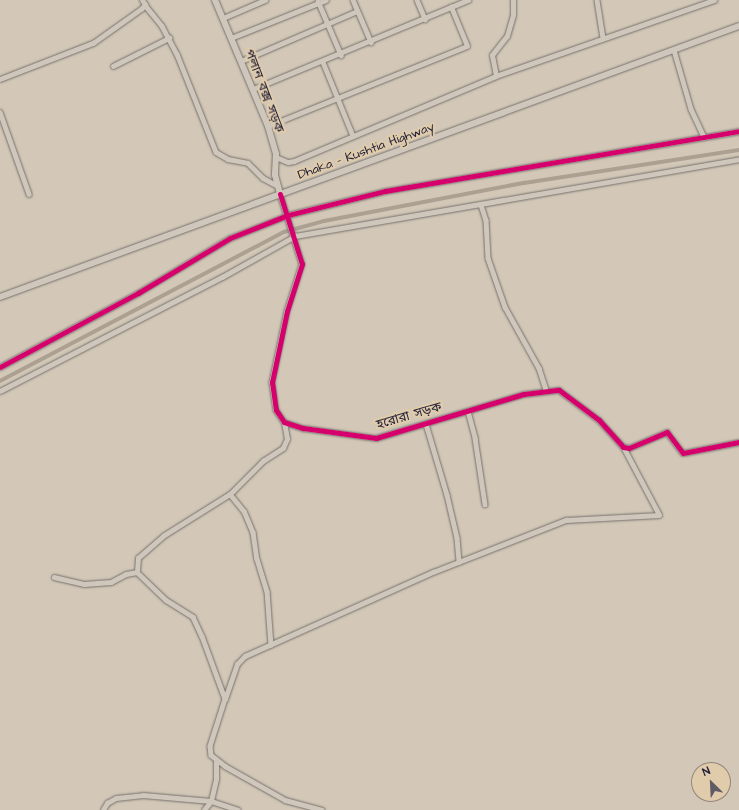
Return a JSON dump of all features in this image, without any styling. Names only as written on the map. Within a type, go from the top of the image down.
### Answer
[{"type":"main road","name":"পলান বক্স সড়ক","points":[[215,0],[268,126],[276,157],[275,175],[280,194]]},
{"type":"main road","name":"Dhaka - Kushtia Highway","points":[[0,297],[739,26]]},
{"type":"street","points":[[142,0],[169,38],[188,77],[216,152],[228,159],[248,163],[263,178],[278,186]]},
{"type":"street","points":[[223,18],[265,0]]},
{"type":"street","points":[[231,38],[319,1],[326,0]]},
{"type":"street","points":[[353,0],[371,42]]},
{"type":"street","points":[[416,0],[425,19]]},
{"type":"street","points":[[253,89],[341,55],[468,0]]},
{"type":"street","points":[[496,76],[492,55],[507,36],[513,15],[513,0]]},
{"type":"street","points":[[597,0],[603,39]]},
{"type":"street","points":[[276,157],[291,162],[496,76],[714,0]]},
{"type":"street","points":[[319,1],[341,55]]},
{"type":"street","points":[[0,79],[93,43],[116,29],[145,5]]},
{"type":"street","points":[[268,126],[467,46],[452,7]]},
{"type":"street","points":[[241,62],[357,11]]},
{"type":"street","points":[[113,66],[169,38]]},
{"type":"street","points":[[674,50],[691,109],[704,137]]},
{"type":"street","points":[[323,62],[353,136]]},
{"type":"street","points":[[0,112],[28,194]]},
{"type":"street","points":[[0,367],[138,293],[230,238],[288,215],[385,191],[739,131]]},
{"type":"street","points":[[0,392],[222,277],[294,235],[481,205],[739,159]]},
{"type":"street","points":[[225,699],[193,617],[166,600],[138,572],[138,558],[163,536],[230,494],[263,461],[286,446],[284,422],[276,410],[272,382],[287,312],[301,271],[301,257],[280,194]]},
{"type":"street","points":[[481,205],[486,220],[488,258],[505,307],[539,368],[546,390]]},
{"type":"street","name":"হরোরা সড়ক","points":[[284,422],[303,428],[365,438],[388,435],[546,390],[564,392],[599,420],[623,447],[659,515],[566,520],[459,562]]},
{"type":"street","points":[[468,411],[475,438],[485,504]]},
{"type":"street","points":[[322,810],[285,800],[216,761],[211,755],[210,746],[225,699],[241,658],[459,562],[457,538],[447,495],[426,424]]},
{"type":"street","points":[[623,447],[635,447],[667,432],[683,452],[739,442]]},
{"type":"street","points":[[230,494],[244,511],[253,532],[257,559],[267,591],[271,645]]},
{"type":"street","points":[[54,577],[84,584],[97,584],[111,582],[126,574],[138,572]]},
{"type":"street","points":[[204,810],[211,800],[216,779],[216,761]]},
{"type":"street","points":[[103,810],[110,801],[129,795],[169,795],[211,800],[238,810]]},
{"type":"waterway","points":[[0,381],[284,232],[324,221],[524,183],[739,150]]},
{"type":"cycle path","points":[[0,367],[138,293],[230,238],[288,215],[385,191],[739,131]]},
{"type":"cycle path","points":[[280,194],[302,264],[287,311],[272,382],[276,410],[284,422],[303,428],[376,438],[524,394],[559,390],[599,420],[623,447],[629,448],[667,432],[683,453],[739,442]]}]
